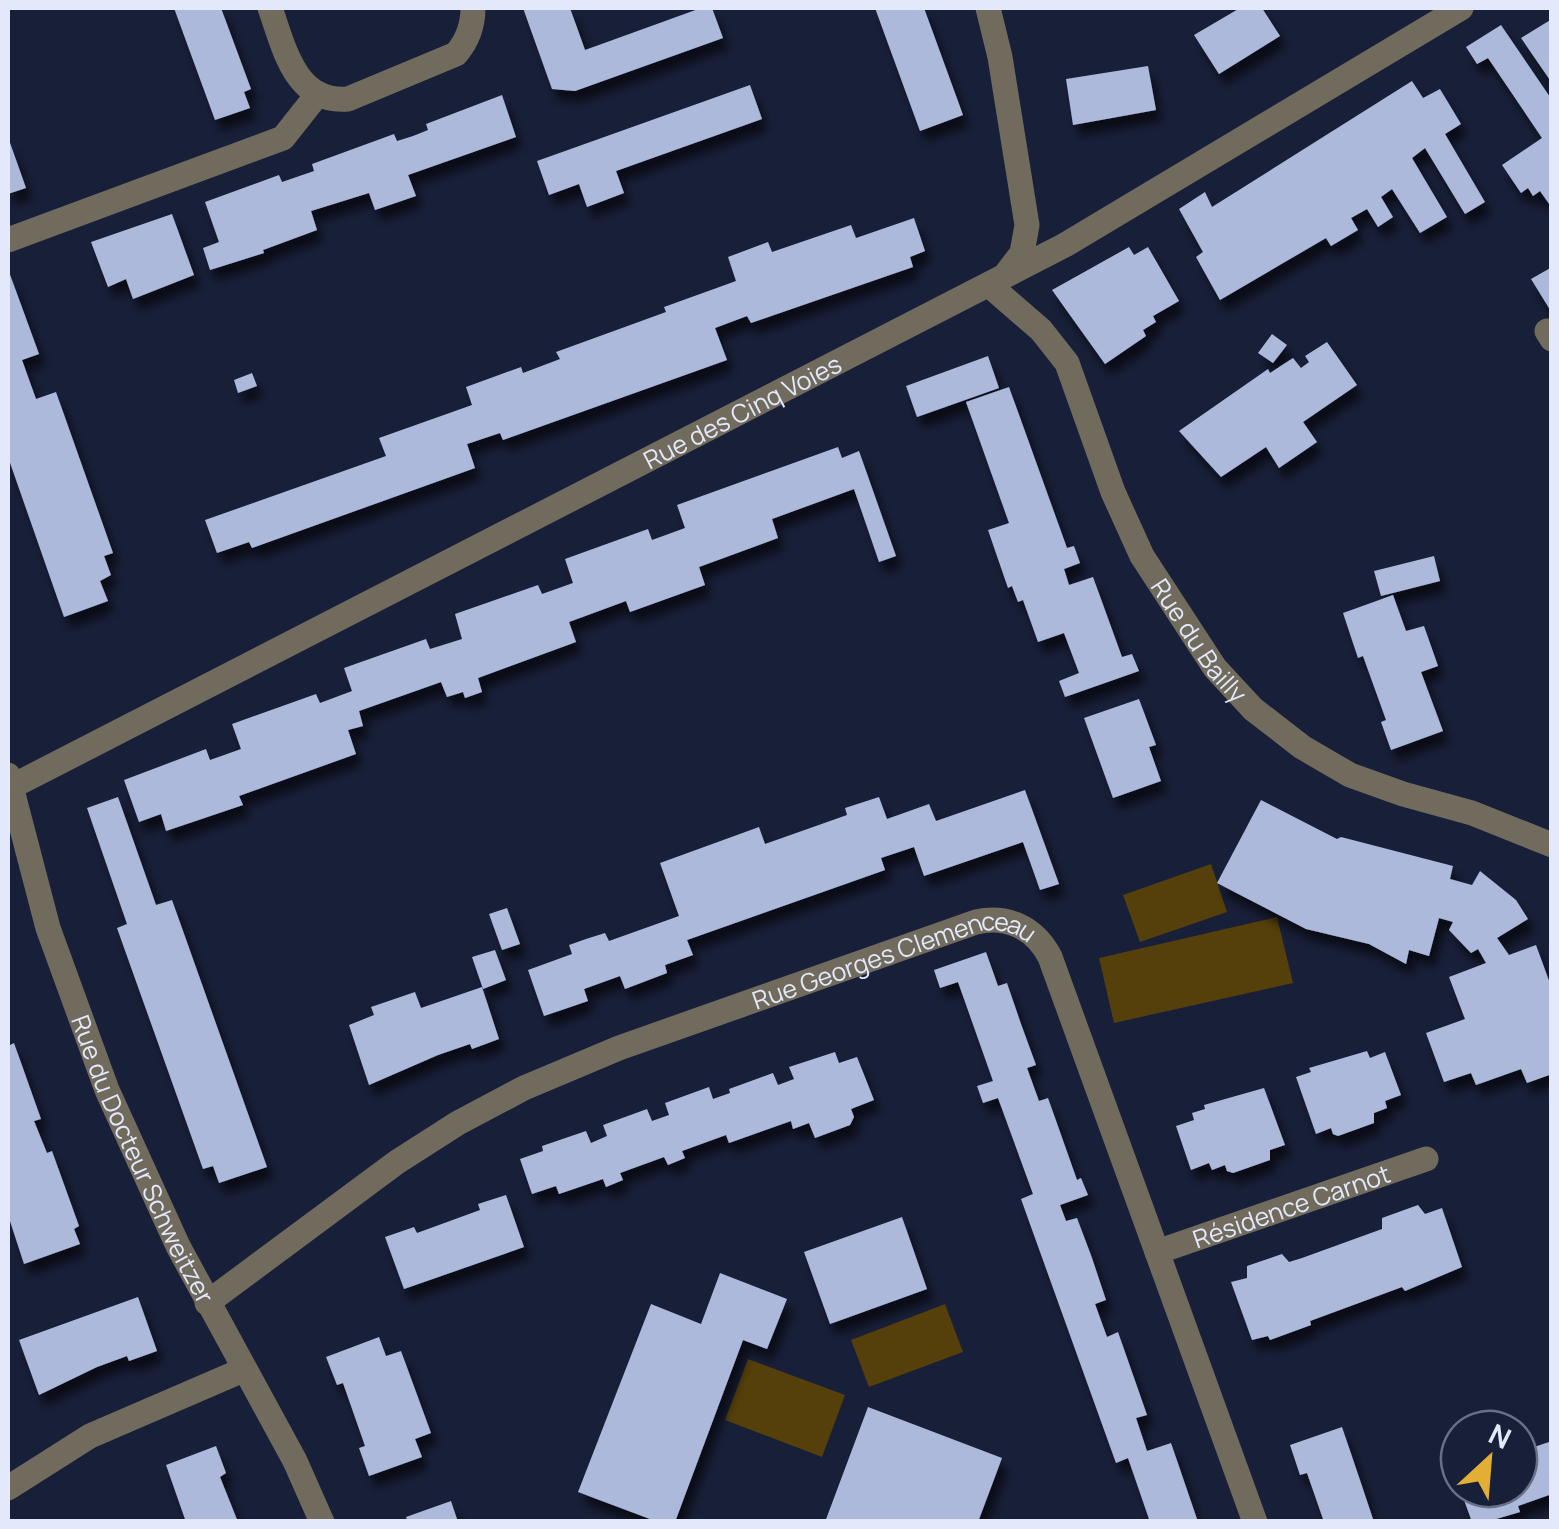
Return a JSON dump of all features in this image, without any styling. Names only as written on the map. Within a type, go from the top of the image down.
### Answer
[{"type":"street","points":[[270,8],[293,70],[318,95],[332,100],[348,99],[456,54],[472,24],[473,8]]},
{"type":"street","points":[[988,8],[1000,57],[1026,225],[1022,253],[996,281]]},
{"type":"street","name":"Rue des Cinq Voies","points":[[9,781],[1065,245],[1461,8]]},
{"type":"street","points":[[8,240],[283,138],[318,95]]},
{"type":"street","name":"Rue du Bailly","points":[[996,281],[1067,363],[1113,492],[1142,556],[1204,652],[1254,709],[1302,747],[1350,775],[1472,813],[1552,846]]},
{"type":"street","name":"Rue du Docteur Schweitzer","points":[[9,781],[48,928],[83,1027],[151,1192],[207,1303],[295,1461],[322,1522]]},
{"type":"street","name":"Rue Georges Clemenceau","points":[[207,1303],[397,1162],[524,1088],[619,1048],[988,920],[1003,920],[1042,941],[1050,957],[1255,1522]]},
{"type":"street","name":"Résidence Carnot","points":[[1158,1252],[1426,1159]]},
{"type":"street","points":[[8,1488],[90,1436],[243,1370]]},
{"type":"shaded area","points":[[1211,864],[1227,912],[1140,942],[1123,895]]},
{"type":"shaded area","points":[[1277,917],[1293,983],[1114,1023],[1099,958]]},
{"type":"shaded area","points":[[945,1304],[963,1352],[869,1387],[851,1340]]},
{"type":"shaded area","points":[[748,1359],[845,1395],[822,1457],[725,1420]]},
{"type":"building","points":[[174,8],[221,8],[251,89],[244,92],[250,108],[215,120]]},
{"type":"building","points":[[523,8],[570,8],[585,50],[701,8],[712,8],[723,38],[575,91],[552,89]]},
{"type":"building","points":[[875,8],[924,8],[963,115],[920,131]]},
{"type":"building","points":[[1240,8],[1262,8],[1280,36],[1219,74],[1194,35]]},
{"type":"building","points":[[1552,19],[1552,83],[1521,38]]},
{"type":"building","points":[[1501,25],[1552,100],[1552,208],[1540,191],[1533,196],[1528,188],[1521,193],[1502,165],[1542,138],[1488,58],[1477,64],[1466,47]]},
{"type":"building","points":[[1148,66],[1156,110],[1073,125],[1066,79]]},
{"type":"building","points":[[1412,81],[1423,98],[1440,89],[1461,124],[1445,134],[1485,202],[1465,214],[1425,148],[1412,158],[1447,217],[1420,233],[1392,189],[1381,197],[1393,217],[1378,227],[1367,209],[1351,218],[1358,230],[1331,246],[1326,238],[1220,300],[1196,257],[1203,252],[1179,209],[1205,192],[1212,207]]},
{"type":"building","points":[[750,85],[762,119],[616,171],[624,193],[587,207],[579,184],[549,195],[537,161]]},
{"type":"building","points":[[502,95],[516,137],[408,175],[416,196],[375,210],[369,193],[311,211],[317,230],[210,270],[203,248],[219,242],[205,202],[279,175],[282,182],[314,171],[312,164],[394,134],[397,141],[413,136],[428,130],[426,124]]},
{"type":"building","points":[[8,137],[26,188],[8,194]]},
{"type":"building","points":[[172,214],[194,275],[133,299],[126,279],[108,287],[91,242]]},
{"type":"building","points":[[914,218],[925,251],[910,257],[913,267],[751,323],[747,316],[715,328],[727,360],[503,440],[500,433],[467,444],[475,468],[252,548],[249,542],[217,553],[205,520],[386,456],[379,438],[472,405],[466,387],[521,367],[523,373],[560,359],[556,352],[666,312],[664,307],[736,281],[728,257],[768,242],[772,252],[851,225],[856,238]]},
{"type":"building","points":[[1129,247],[1134,255],[1148,247],[1179,301],[1153,316],[1156,322],[1143,330],[1146,336],[1105,364],[1052,290]]},
{"type":"building","points":[[1552,267],[1552,313],[1531,279]]},
{"type":"building","points":[[8,269],[39,354],[22,360],[36,399],[56,392],[113,553],[104,556],[111,575],[100,581],[108,601],[64,617],[8,457]]},
{"type":"building","points":[[1272,334],[1287,345],[1273,363],[1258,353]]},
{"type":"building","points":[[1327,342],[1357,385],[1303,422],[1317,442],[1279,468],[1266,447],[1221,477],[1179,431],[1268,369],[1270,373],[1293,358],[1301,368],[1309,362],[1305,356]]},
{"type":"building","points":[[988,356],[999,388],[917,417],[906,386]]},
{"type":"building","points":[[252,373],[257,386],[238,393],[234,380]]},
{"type":"building","points":[[1009,387],[1067,548],[1074,546],[1080,563],[1064,569],[1069,585],[1093,577],[1122,657],[1132,654],[1139,671],[1065,697],[1059,681],[1079,673],[1064,633],[1038,642],[1023,600],[1018,602],[1012,586],[1008,588],[988,530],[1009,523],[966,402]]},
{"type":"building","points":[[838,447],[842,458],[859,451],[896,556],[879,562],[854,489],[772,519],[778,538],[699,567],[705,585],[630,612],[626,601],[569,622],[576,642],[478,678],[482,692],[465,698],[463,692],[447,697],[441,682],[359,711],[363,726],[348,730],[356,754],[239,796],[243,805],[166,831],[161,814],[139,822],[124,780],[206,749],[210,760],[241,749],[232,724],[316,694],[320,703],[352,691],[344,668],[426,639],[430,649],[462,639],[455,614],[538,585],[542,594],[573,583],[565,559],[648,529],[652,540],[685,528],[677,505]]},
{"type":"building","points":[[1434,556],[1440,581],[1381,596],[1374,571]]},
{"type":"building","points":[[1393,595],[1406,631],[1424,626],[1438,666],[1421,672],[1443,731],[1391,750],[1381,722],[1386,720],[1343,613]]},
{"type":"building","points":[[1139,699],[1156,745],[1149,747],[1161,781],[1113,798],[1084,718]]},
{"type":"building","points":[[1025,790],[1059,884],[1040,890],[1023,842],[924,876],[914,847],[881,858],[885,870],[687,940],[693,955],[665,965],[667,973],[625,989],[620,976],[584,989],[588,1001],[544,1016],[528,970],[572,954],[569,945],[605,933],[609,941],[679,916],[660,863],[759,827],[765,844],[847,815],[845,808],[879,797],[887,819],[929,804],[936,821]]},
{"type":"building","points":[[118,797],[156,905],[172,900],[267,1167],[219,1183],[213,1166],[203,1169],[117,928],[127,924],[87,808]]},
{"type":"building","points":[[1261,800],[1337,839],[1453,866],[1450,879],[1472,885],[1480,871],[1516,900],[1528,919],[1497,938],[1509,955],[1536,945],[1552,989],[1552,1074],[1527,1083],[1521,1069],[1476,1085],[1471,1073],[1444,1082],[1426,1033],[1465,1019],[1449,977],[1486,963],[1478,949],[1471,953],[1449,930],[1453,922],[1439,918],[1429,956],[1409,950],[1406,964],[1369,944],[1306,929],[1217,883]]},
{"type":"building","points":[[507,908],[520,944],[502,950],[489,914]]},
{"type":"building","points":[[495,950],[506,980],[483,989],[472,957]]},
{"type":"building","points":[[986,952],[998,986],[1007,983],[1036,1065],[1027,1068],[1039,1101],[1048,1098],[1077,1180],[1081,1178],[1088,1195],[1060,1205],[1066,1221],[1077,1218],[1092,1258],[1106,1300],[1095,1304],[1107,1337],[1118,1332],[1147,1415],[1136,1418],[1147,1451],[1171,1443],[1198,1522],[1150,1522],[1128,1458],[1116,1463],[1021,1199],[1033,1194],[998,1098],[983,1103],[977,1086],[993,1081],[958,982],[940,988],[934,970]]},
{"type":"building","points":[[482,987],[499,1039],[438,1055],[369,1085],[349,1025],[374,1015],[371,1007],[415,992],[421,1008]]},
{"type":"building","points":[[14,1043],[41,1119],[34,1121],[47,1153],[52,1151],[79,1226],[74,1229],[80,1244],[24,1264],[8,1215],[8,1046]]},
{"type":"building","points":[[1367,1051],[1370,1058],[1385,1052],[1401,1095],[1385,1101],[1387,1108],[1374,1113],[1374,1123],[1338,1136],[1331,1128],[1316,1134],[1296,1077],[1311,1072],[1309,1068]]},
{"type":"building","points":[[835,1052],[839,1063],[857,1057],[874,1100],[851,1109],[854,1117],[850,1125],[815,1138],[809,1123],[793,1129],[791,1121],[729,1143],[726,1135],[682,1151],[685,1158],[668,1165],[664,1157],[620,1173],[623,1180],[606,1187],[603,1179],[559,1194],[556,1186],[532,1194],[520,1159],[543,1151],[542,1146],[586,1131],[591,1143],[607,1136],[603,1125],[647,1109],[652,1121],[669,1115],[665,1103],[709,1087],[713,1099],[773,1073],[778,1085],[794,1079],[789,1067]]},
{"type":"building","points":[[1264,1088],[1285,1145],[1270,1150],[1270,1160],[1233,1173],[1225,1165],[1212,1170],[1209,1163],[1191,1170],[1176,1126],[1194,1120],[1192,1113],[1205,1109],[1204,1105]]},
{"type":"building","points":[[506,1195],[524,1247],[404,1289],[385,1237],[414,1227],[417,1233],[480,1210],[478,1204]]},
{"type":"building","points":[[1418,1205],[1425,1214],[1442,1208],[1462,1267],[1405,1291],[1402,1287],[1310,1321],[1311,1325],[1270,1340],[1268,1336],[1252,1340],[1231,1282],[1247,1278],[1247,1266],[1282,1254],[1289,1262],[1302,1258],[1382,1229],[1382,1218]]},
{"type":"building","points":[[902,1217],[927,1289],[830,1324],[804,1252]]},
{"type":"building","points":[[720,1273],[787,1299],[767,1349],[743,1340],[675,1522],[658,1522],[578,1492],[651,1304],[701,1324]]},
{"type":"building","points":[[138,1297],[157,1351],[97,1367],[39,1395],[19,1340]]},
{"type":"building","points":[[379,1337],[386,1356],[401,1351],[431,1433],[415,1439],[422,1457],[369,1476],[359,1448],[365,1446],[343,1383],[337,1385],[326,1357]]},
{"type":"building","points":[[868,1407],[1002,1458],[978,1522],[825,1522]]},
{"type":"building","points":[[1342,1427],[1374,1522],[1324,1522],[1307,1473],[1300,1475],[1290,1445]]},
{"type":"building","points":[[1552,1441],[1552,1494],[1539,1499],[1539,1445]]},
{"type":"building","points":[[216,1446],[226,1473],[220,1477],[238,1522],[186,1522],[166,1465]]},
{"type":"building","points":[[451,1501],[457,1519],[408,1522],[406,1517]]},
{"type":"building","points":[[1467,1509],[1520,1512],[1486,1522],[1472,1522]]}]
